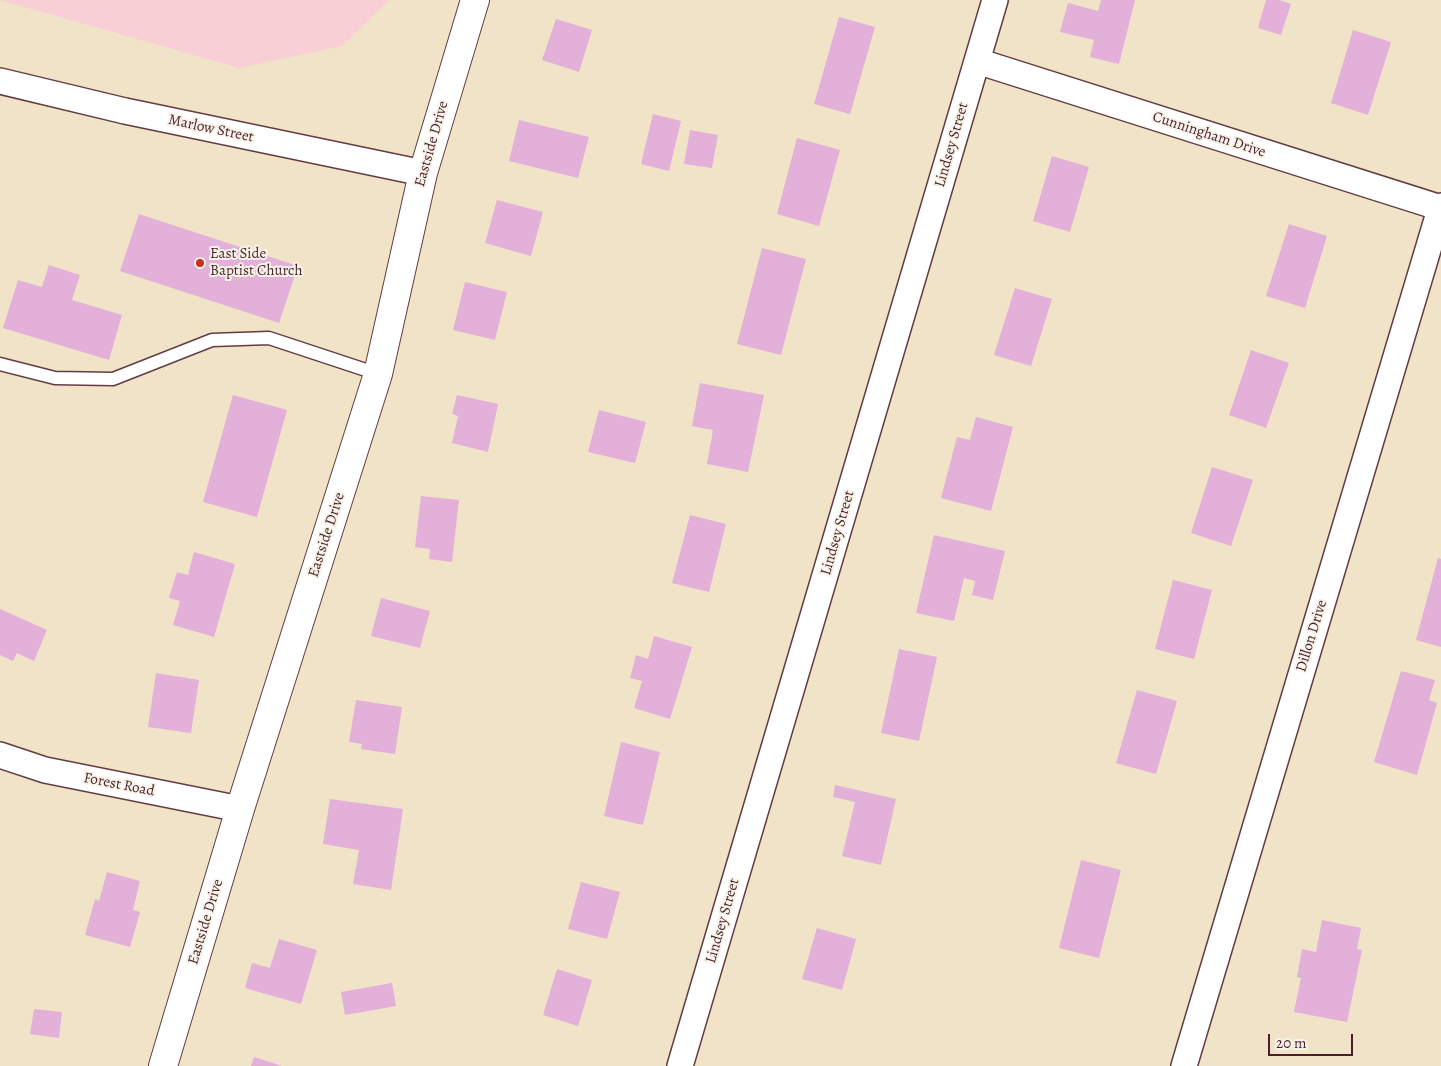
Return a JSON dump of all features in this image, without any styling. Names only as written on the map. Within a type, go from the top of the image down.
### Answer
[{"type":"street","name":"Eastside Drive","points":[[163,1066],[240,810],[378,374],[423,173],[475,0]]},
{"type":"street","name":"Lindsey Street","points":[[680,1066],[995,0]]},
{"type":"street","name":"Cunningham Drive","points":[[977,61],[1441,207]]},
{"type":"street","name":"Marlow Street","points":[[0,81],[125,112],[423,173]]},
{"type":"street","name":"Dillon Drive","points":[[1184,1066],[1441,207]]},
{"type":"street","name":"Forest Road","points":[[0,755],[54,772],[240,810]]},
{"type":"lane","points":[[0,364],[55,378],[113,380],[149,363],[212,340],[269,338],[378,374]]},
{"type":"shaded area","points":[[0,0],[389,0],[342,46],[239,68]]},
{"type":"building","points":[[1101,0],[1135,0],[1119,64],[1090,57],[1094,40],[1060,32],[1068,3],[1098,11]]},
{"type":"building","points":[[1266,0],[1279,0],[1291,4],[1281,35],[1258,28]]},
{"type":"building","points":[[839,17],[875,27],[850,114],[814,104]]},
{"type":"building","points":[[556,19],[592,30],[579,72],[542,60]]},
{"type":"building","points":[[1353,30],[1391,42],[1368,115],[1331,103]]},
{"type":"building","points":[[653,114],[681,121],[669,171],[641,164]]},
{"type":"building","points":[[519,120],[589,137],[578,178],[509,161]]},
{"type":"building","points":[[690,130],[718,135],[712,168],[684,164]]},
{"type":"building","points":[[797,138],[840,150],[819,226],[777,214]]},
{"type":"building","points":[[1052,156],[1089,167],[1070,232],[1033,221]]},
{"type":"building","points":[[497,200],[543,212],[531,256],[485,243]]},
{"type":"building","points":[[139,214],[298,266],[279,323],[120,271]]},
{"type":"building","points":[[1289,224],[1327,236],[1305,308],[1266,296]]},
{"type":"building","points":[[762,248],[806,259],[781,355],[737,344]]},
{"type":"building","points":[[49,265],[80,275],[72,300],[122,315],[109,360],[3,328],[18,280],[42,287]]},
{"type":"building","points":[[465,282],[507,292],[495,340],[453,330]]},
{"type":"building","points":[[1015,288],[1052,299],[1031,366],[994,355]]},
{"type":"building","points":[[1251,350],[1289,363],[1266,428],[1229,415]]},
{"type":"building","points":[[700,383],[764,395],[748,472],[707,464],[713,430],[692,426]]},
{"type":"building","points":[[233,395],[287,410],[257,517],[203,502]]},
{"type":"building","points":[[457,395],[498,404],[488,452],[452,443],[458,416],[452,414]]},
{"type":"building","points":[[599,410],[646,422],[635,463],[588,452]]},
{"type":"building","points":[[976,417],[1013,427],[991,511],[941,498],[957,437],[970,440]]},
{"type":"building","points":[[1212,467],[1253,480],[1231,546],[1191,533]]},
{"type":"building","points":[[421,496],[459,500],[452,562],[429,559],[430,549],[415,547]]},
{"type":"building","points":[[690,515],[726,524],[709,592],[672,583]]},
{"type":"building","points":[[934,535],[1005,551],[993,600],[972,595],[975,581],[964,578],[954,621],[916,613]]},
{"type":"building","points":[[194,552],[235,564],[214,637],[173,625],[180,601],[169,598],[177,572],[188,575]]},
{"type":"building","points":[[1438,558],[1441,559],[1441,647],[1416,640]]},
{"type":"building","points":[[1173,580],[1212,590],[1194,659],[1155,649]]},
{"type":"building","points":[[381,598],[430,611],[420,648],[371,636]]},
{"type":"building","points":[[0,609],[47,630],[34,661],[17,653],[13,661],[0,655]]},
{"type":"building","points":[[654,636],[692,647],[670,719],[634,708],[642,681],[630,678],[636,655],[648,659]]},
{"type":"building","points":[[899,649],[937,657],[919,741],[881,733]]},
{"type":"building","points":[[1401,671],[1435,680],[1429,700],[1437,703],[1417,775],[1374,762]]},
{"type":"building","points":[[156,673],[199,680],[191,733],[148,727]]},
{"type":"building","points":[[1137,690],[1177,701],[1156,774],[1116,763]]},
{"type":"building","points":[[356,700],[402,707],[395,754],[361,749],[362,744],[349,742]]},
{"type":"building","points":[[621,742],[660,752],[643,825],[604,816]]},
{"type":"building","points":[[835,785],[896,799],[881,865],[842,856],[855,802],[833,797]]},
{"type":"building","points":[[330,799],[403,809],[391,890],[353,884],[359,850],[323,844]]},
{"type":"building","points":[[1081,860],[1121,870],[1099,958],[1059,948]]},
{"type":"building","points":[[107,872],[140,881],[133,910],[140,912],[130,947],[85,935],[95,899],[99,901]]},
{"type":"building","points":[[581,882],[620,892],[607,939],[568,929]]},
{"type":"building","points":[[1322,920],[1361,928],[1357,949],[1362,950],[1347,1022],[1294,1012],[1301,978],[1297,977],[1302,949],[1316,952]]},
{"type":"building","points":[[817,928],[856,939],[842,990],[802,979]]},
{"type":"building","points":[[279,939],[317,950],[301,1004],[245,988],[252,963],[270,968]]},
{"type":"building","points":[[557,969],[592,980],[578,1026],[543,1015]]},
{"type":"building","points":[[392,983],[396,1006],[345,1015],[341,992]]},
{"type":"building","points":[[34,1009],[62,1012],[59,1038],[30,1034]]},
{"type":"building","points":[[254,1057],[282,1066],[251,1066]]},
{"type":"place","name":"East Side Baptist Church","points":[[200,263]]}]
